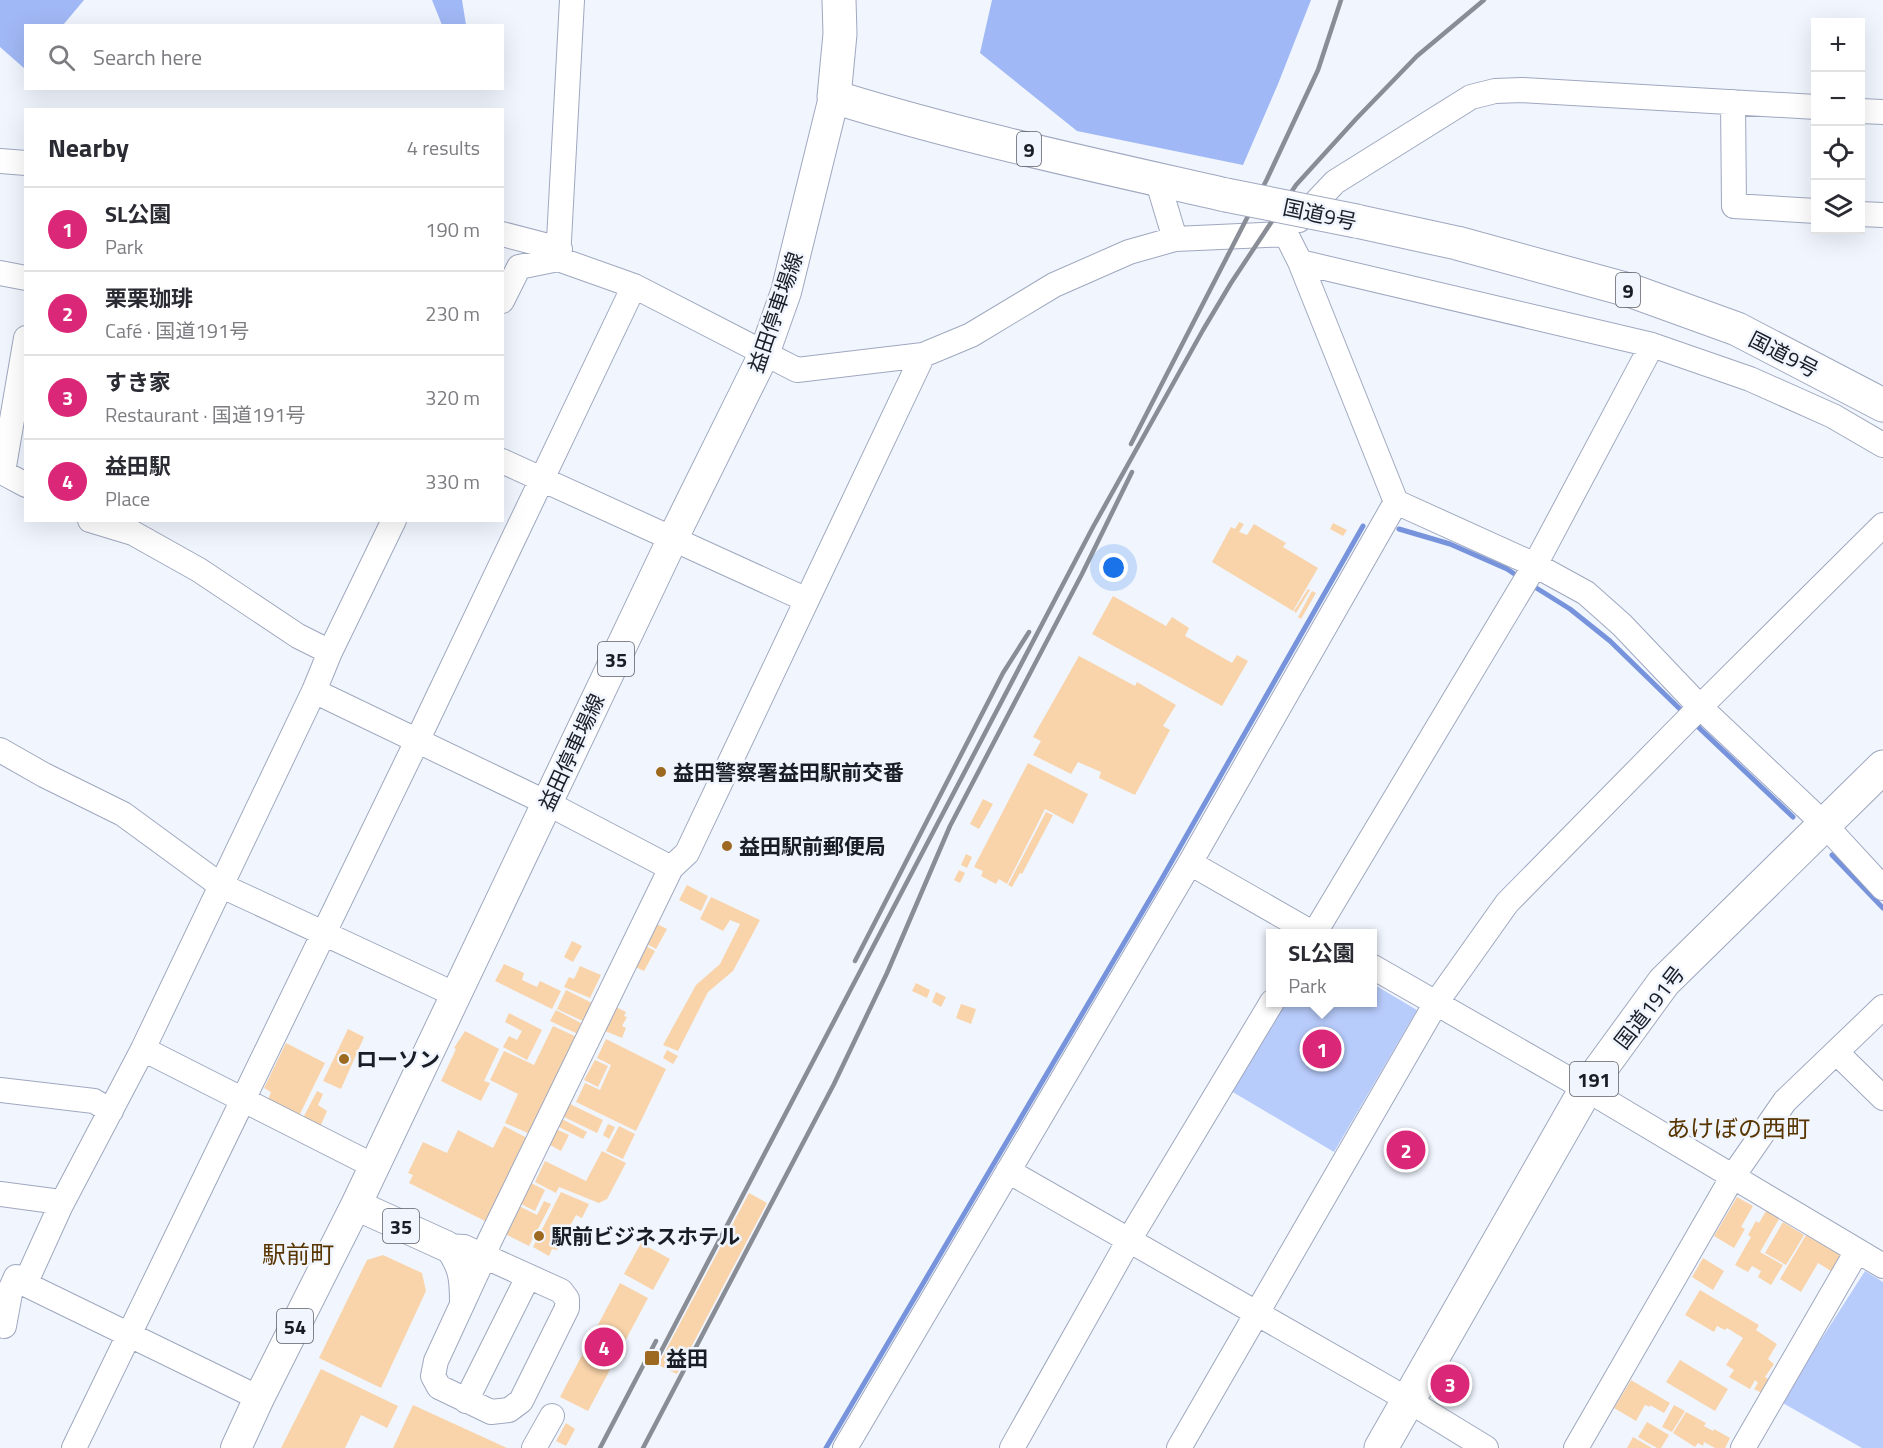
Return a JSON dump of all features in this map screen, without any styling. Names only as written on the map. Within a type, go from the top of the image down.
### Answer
[{"type":"highway","points":[[834,97],[840,34],[838,0]]},
{"type":"highway","name":"国道9号","points":[[834,97],[900,118],[1065,159],[1457,243],[1632,291],[1737,330],[1883,405]]},
{"type":"highway","name":"国道191号","points":[[1381,1448],[1586,1089],[1664,982],[1883,766]]},
{"type":"main road","name":"益田停車場線","points":[[356,1205],[673,538],[764,354],[786,292],[834,97]]},
{"type":"main road","name":"35","points":[[356,1205],[446,1246]]},
{"type":"main road","name":"54","points":[[236,1448],[356,1205]]},
{"type":"street","points":[[559,254],[572,0]]},
{"type":"street","points":[[504,235],[559,254],[634,286],[797,370],[923,355],[970,335],[1054,285],[1129,252],[1175,239],[1286,234],[1335,182],[1471,97],[1495,91],[1522,90],[1811,107]]},
{"type":"street","points":[[1733,102],[1734,206],[1811,211]]},
{"type":"street","points":[[1865,111],[1883,112]]},
{"type":"street","points":[[0,161],[24,163]]},
{"type":"street","points":[[1157,179],[1175,239]]},
{"type":"street","points":[[1865,214],[1883,215]]},
{"type":"street","points":[[1286,234],[1300,262],[1396,502],[1535,565],[1586,593],[1622,625],[1700,707],[1824,824],[1883,888]]},
{"type":"street","points":[[504,297],[519,267],[559,254]]},
{"type":"street","points":[[1300,262],[1652,345],[1750,379],[1833,416],[1883,445]]},
{"type":"street","points":[[0,273],[24,278]]},
{"type":"street","points":[[74,1448],[244,1100],[634,286]]},
{"type":"street","points":[[1316,929],[1535,565],[1652,345]]},
{"type":"street","points":[[24,349],[1,471],[24,484]]},
{"type":"street","points":[[446,1246],[464,1247],[484,1257],[528,1277],[561,1291],[567,1299],[567,1308],[521,1401],[509,1410],[491,1412],[439,1387],[433,1376],[436,1361],[484,1257],[489,1242],[671,868],[687,853],[923,355]]},
{"type":"street","points":[[504,462],[807,600]]},
{"type":"street","points":[[845,1448],[1190,863],[1396,502]]},
{"type":"street","points":[[97,522],[133,533],[199,570],[298,636],[330,652]]},
{"type":"street","points":[[0,1325],[4,1326],[14,1276],[60,1207],[143,1049],[393,522]]},
{"type":"street","points":[[1179,1448],[1436,1004],[1507,903],[1883,525]]},
{"type":"street","points":[[314,691],[547,803],[671,868]]},
{"type":"street","points":[[0,750],[44,775],[123,814],[220,885],[456,994]]},
{"type":"street","points":[[1190,863],[1307,929]]},
{"type":"street","points":[[1377,969],[1586,1089],[1883,1266]]},
{"type":"street","points":[[1012,1448],[1129,1240],[1269,1007]]},
{"type":"street","points":[[1576,1448],[1732,1176],[1785,1101],[1883,1007]]},
{"type":"street","points":[[143,1049],[374,1166]]},
{"type":"street","points":[[1836,1052],[1883,1098]]},
{"type":"street","points":[[0,1090],[94,1101],[111,1111]]},
{"type":"street","points":[[1008,1171],[1409,1401],[1486,1448]]},
{"type":"street","points":[[0,1194],[53,1202],[60,1207]]},
{"type":"street","points":[[446,1246],[458,1265],[462,1283],[462,1306]]},
{"type":"street","points":[[1743,1448],[1857,1251]]},
{"type":"street","points":[[14,1276],[259,1398]]},
{"type":"street","points":[[466,1401],[528,1277]]},
{"type":"street","points":[[534,1448],[552,1416]]},
{"type":"shaded area","points":[[0,0],[84,0],[64,24],[24,24],[24,68],[0,47]]},
{"type":"shaded area","points":[[432,0],[462,0],[466,24],[442,24]]},
{"type":"shaded area","points":[[992,0],[1311,0],[1243,165],[1077,131],[980,53]]},
{"type":"shaded area","points":[[1377,986],[1417,1010],[1334,1152],[1226,1088],[1275,1007],[1377,1007]]},
{"type":"shaded area","points":[[1865,1271],[1883,1282],[1883,1448],[1862,1448],[1781,1402]]},
{"type":"building","points":[[1239,522],[1244,524],[1239,532],[1247,535],[1254,524],[1286,543],[1283,547],[1318,568],[1293,611],[1212,562],[1231,527],[1235,529]]},
{"type":"building","points":[[1333,523],[1347,530],[1343,536],[1330,529]]},
{"type":"building","points":[[1308,589],[1310,590],[1296,613],[1294,611]]},
{"type":"building","points":[[1312,591],[1316,593],[1301,619],[1298,617]]},
{"type":"building","points":[[1113,596],[1166,626],[1172,617],[1189,628],[1185,636],[1232,663],[1237,655],[1248,661],[1222,706],[1092,634]]},
{"type":"building","points":[[1079,656],[1135,686],[1137,682],[1176,705],[1163,726],[1170,730],[1135,795],[1099,778],[1101,772],[1078,762],[1071,774],[1033,755],[1041,741],[1033,737]]},
{"type":"building","points":[[1028,763],[1088,794],[1073,824],[1045,809],[1007,884],[999,879],[996,884],[981,876],[983,871],[974,867]]},
{"type":"building","points":[[983,799],[993,804],[979,829],[970,824]]},
{"type":"building","points":[[1046,812],[1053,815],[1022,874],[1020,873],[1012,887],[1008,885]]},
{"type":"building","points":[[966,854],[972,857],[967,868],[961,865]]},
{"type":"building","points":[[959,870],[965,873],[960,883],[954,880]]},
{"type":"building","points":[[687,885],[708,896],[701,911],[679,900]]},
{"type":"building","points":[[711,897],[760,920],[733,971],[708,992],[678,1051],[663,1045],[696,985],[720,964],[740,924],[730,920],[723,931],[700,919]]},
{"type":"building","points":[[655,923],[667,929],[656,949],[645,943]]},
{"type":"building","points":[[572,941],[582,946],[573,962],[564,957]]},
{"type":"building","points":[[644,945],[655,951],[644,971],[633,966]]},
{"type":"building","points":[[504,964],[524,973],[522,980],[537,987],[540,981],[561,991],[552,1009],[495,981]]},
{"type":"building","points":[[580,966],[601,975],[590,998],[564,987],[569,977],[574,979]]},
{"type":"building","points":[[916,983],[930,990],[927,998],[912,991]]},
{"type":"building","points":[[566,990],[596,1005],[587,1023],[557,1009]]},
{"type":"building","points":[[936,992],[946,997],[941,1007],[932,1002]]},
{"type":"building","points":[[961,1004],[976,1009],[971,1024],[956,1018]]},
{"type":"building","points":[[614,1006],[626,1012],[624,1016],[627,1017],[622,1026],[626,1028],[622,1038],[603,1030]]},
{"type":"building","points":[[556,1010],[585,1025],[580,1035],[550,1021]]},
{"type":"building","points":[[509,1013],[542,1030],[527,1060],[503,1047],[509,1036],[517,1040],[522,1031],[505,1022]]},
{"type":"building","points":[[553,1026],[577,1037],[530,1134],[505,1123],[518,1094],[490,1080],[504,1051],[534,1065]]},
{"type":"building","name":"ローソン","points":[[348,1029],[364,1037],[341,1089],[323,1081]]},
{"type":"building","points":[[465,1031],[499,1049],[484,1081],[490,1083],[481,1101],[441,1081],[456,1049],[454,1048]]},
{"type":"building","points":[[606,1039],[666,1069],[636,1131],[576,1102],[585,1083],[600,1090],[611,1065],[597,1058]]},
{"type":"building","points":[[286,1043],[325,1063],[299,1116],[268,1100],[271,1092],[264,1088]]},
{"type":"building","points":[[667,1050],[678,1056],[673,1064],[663,1058]]},
{"type":"building","points":[[595,1060],[608,1066],[598,1087],[584,1080]]},
{"type":"building","points":[[317,1091],[323,1094],[318,1105],[327,1111],[320,1127],[303,1118]]},
{"type":"building","points":[[568,1103],[603,1120],[597,1133],[562,1116]]},
{"type":"building","points":[[560,1118],[587,1132],[583,1139],[557,1126]]},
{"type":"building","points":[[608,1124],[615,1127],[609,1139],[603,1135]]},
{"type":"building","points":[[504,1126],[529,1139],[489,1223],[409,1183],[413,1175],[408,1173],[423,1142],[447,1153],[458,1130],[493,1148]]},
{"type":"building","points":[[619,1126],[635,1134],[623,1159],[606,1151]]},
{"type":"building","points":[[556,1129],[569,1135],[561,1151],[548,1144]]},
{"type":"building","points":[[602,1151],[626,1163],[607,1199],[599,1203],[559,1187],[556,1193],[535,1182],[545,1161],[586,1181]]},
{"type":"building","points":[[529,1182],[545,1190],[535,1211],[519,1203]]},
{"type":"building","points":[[561,1192],[589,1204],[582,1218],[576,1215],[557,1250],[552,1249],[549,1256],[533,1247]]},
{"type":"building","points":[[749,1193],[767,1203],[677,1374],[658,1365]]},
{"type":"building","points":[[1737,1197],[1753,1206],[1741,1227],[1745,1229],[1734,1248],[1714,1236]]},
{"type":"building","points":[[544,1201],[551,1204],[529,1246],[505,1234],[519,1206],[537,1215]]},
{"type":"building","points":[[1766,1211],[1779,1219],[1760,1252],[1783,1265],[1771,1285],[1758,1277],[1761,1271],[1752,1266],[1748,1272],[1735,1265],[1751,1237],[1748,1235],[1756,1221],[1759,1223]]},
{"type":"building","points":[[1783,1222],[1804,1235],[1786,1265],[1765,1253]]},
{"type":"building","points":[[1806,1235],[1840,1255],[1831,1271],[1818,1263],[1801,1292],[1780,1279]]},
{"type":"building","points":[[641,1243],[670,1259],[653,1290],[624,1274]]},
{"type":"building","points":[[383,1255],[422,1273],[426,1291],[381,1388],[319,1358],[367,1260]]},
{"type":"building","points":[[1703,1258],[1724,1271],[1713,1290],[1692,1277]]},
{"type":"building","points":[[620,1283],[648,1298],[588,1411],[560,1397]]},
{"type":"building","points":[[1700,1290],[1759,1325],[1756,1330],[1777,1344],[1768,1359],[1774,1364],[1765,1377],[1770,1380],[1762,1393],[1754,1389],[1758,1383],[1755,1380],[1750,1389],[1729,1377],[1734,1370],[1726,1365],[1743,1338],[1727,1328],[1725,1330],[1717,1326],[1714,1332],[1685,1315]]},
{"type":"building","points":[[1680,1360],[1728,1389],[1715,1411],[1666,1382]]},
{"type":"building","points":[[321,1369],[398,1406],[387,1428],[361,1415],[345,1448],[281,1448]]},
{"type":"building","points":[[1631,1380],[1670,1403],[1664,1413],[1650,1405],[1650,1407],[1645,1405],[1636,1421],[1614,1408]]},
{"type":"building","points":[[413,1405],[507,1448],[393,1448]]},
{"type":"building","points":[[1674,1405],[1685,1411],[1672,1432],[1662,1427]]},
{"type":"building","points":[[1686,1412],[1706,1423],[1704,1426],[1730,1438],[1725,1448],[1715,1448],[1704,1442],[1703,1446],[1698,1443],[1695,1447],[1673,1433]]},
{"type":"building","points":[[1647,1422],[1669,1435],[1661,1448],[1638,1437]]},
{"type":"building","points":[[566,1423],[575,1429],[566,1446],[556,1441]]},
{"type":"building","points":[[1633,1437],[1652,1448],[1627,1448]]},
{"type":"waterway","points":[[826,1448],[1160,882],[1363,526]]},
{"type":"waterway","points":[[1399,529],[1450,544],[1507,569],[1519,577]]},
{"type":"waterway","points":[[1530,584],[1570,609],[1610,641],[1685,714]]},
{"type":"waterway","points":[[1694,723],[1793,817]]},
{"type":"waterway","points":[[1832,855],[1883,908]]},
{"type":"railway","points":[[1131,444],[1267,179],[1318,70],[1341,0]]},
{"type":"railway","points":[[657,1359],[1093,527],[1231,283],[1296,185],[1417,56],[1484,0]]},
{"type":"railway","points":[[643,1448],[834,1084],[887,973],[950,826],[1082,574],[1132,472]]},
{"type":"railway","points":[[855,961],[1003,673],[1029,632]]},
{"type":"railway","points":[[600,1448],[656,1341]]},
{"type":"place","name":"益田警察署益田駅前交番","points":[[661,772]]},
{"type":"place","name":"益田駅前郵便局","points":[[727,846]]},
{"type":"place","name":"SL公園","points":[[1322,1049]]},
{"type":"place","name":"ローソン","points":[[344,1059]]},
{"type":"place","name":"栗栗珈琲","points":[[1406,1150]]},
{"type":"place","name":"駅前ビジネスホテル","points":[[539,1236]]},
{"type":"place","name":"益田駅","points":[[604,1347]]},
{"type":"place","name":"益田","points":[[652,1358]]},
{"type":"place","name":"すき家","points":[[1450,1384]]},
{"type":"district","name":"あけぼの西町","points":[[1738,1128]]},
{"type":"district","name":"駅前町","points":[[298,1254]]}]
